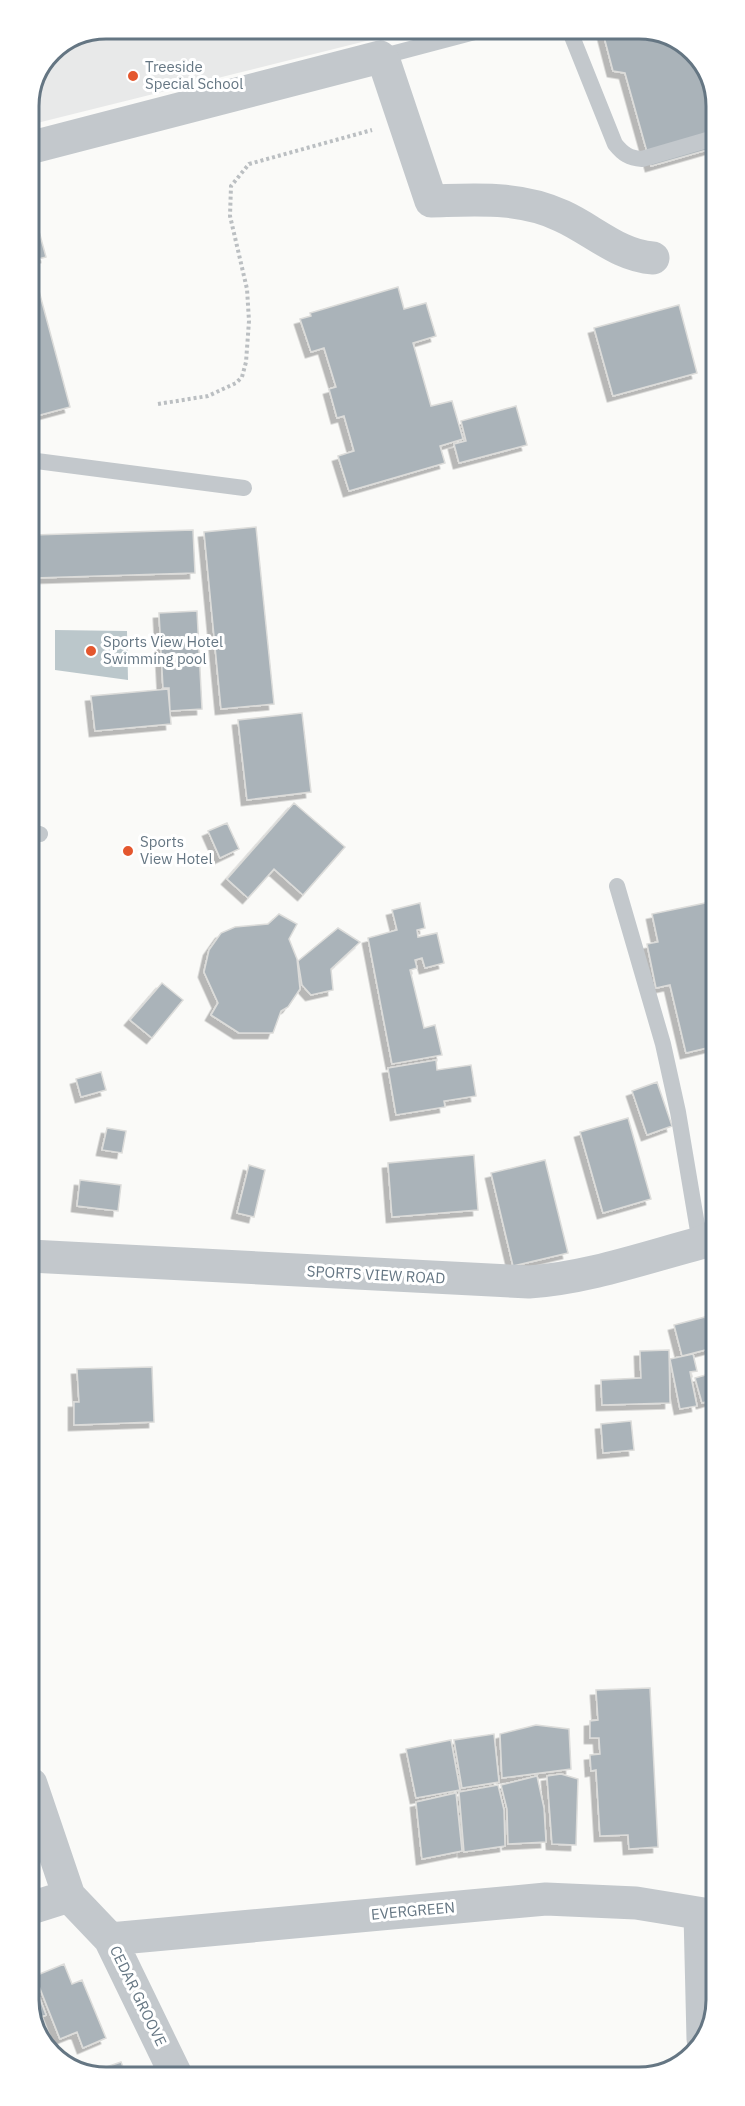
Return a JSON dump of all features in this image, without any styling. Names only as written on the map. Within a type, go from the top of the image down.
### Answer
[{"type":"street","points":[[39,145],[380,57],[384,61],[431,201],[496,199],[516,201],[562,216],[630,255],[653,258]]},
{"type":"street","name":"SPORTS VIEW ROAD","points":[[39,1256],[529,1282],[555,1280],[706,1241]]},
{"type":"street","points":[[39,1808],[69,1896],[39,1905]]},
{"type":"street","name":"CEDAR GROOVE","points":[[69,1896],[110,1939],[172,2067]]},
{"type":"street","name":"EVERGREEN","points":[[110,1939],[546,1899],[636,1903],[706,1915]]},
{"type":"street","points":[[704,2016],[706,1965]]},
{"type":"lane","points":[[380,57],[448,39]]},
{"type":"lane","points":[[573,39],[615,144],[621,152],[631,158],[642,159],[706,140]]},
{"type":"lane","points":[[39,461],[244,488]]},
{"type":"lane","points":[[617,886],[663,1044],[706,1231]]},
{"type":"path","points":[[158,404],[208,396],[236,383],[242,377],[246,362],[249,321],[247,290],[230,216],[231,186],[249,164],[405,121]]},
{"type":"shaded area","name":"Treeside Special School","points":[[374,39],[39,123],[40,93],[50,69],[69,50],[93,40]]},
{"type":"shaded area","name":"Sports View Hotel Swimming pool","points":[[55,630],[127,631],[128,680],[55,670]]},
{"type":"building","points":[[605,39],[652,40],[676,50],[695,69],[704,88],[706,150],[651,166],[625,73],[613,71]]},
{"type":"building","points":[[39,231],[46,257],[39,259]]},
{"type":"building","points":[[398,287],[404,309],[426,303],[436,336],[413,343],[431,406],[452,401],[463,439],[440,446],[445,463],[349,491],[338,456],[354,451],[344,416],[337,418],[329,389],[336,387],[324,348],[311,352],[300,319],[311,316],[310,313]]},
{"type":"building","points":[[39,291],[70,407],[39,415]]},
{"type":"building","points":[[679,305],[697,373],[613,396],[594,328]]},
{"type":"building","points":[[516,406],[527,445],[459,463],[454,444],[466,441],[461,421]]},
{"type":"building","points":[[256,527],[274,704],[221,709],[204,532]]},
{"type":"building","points":[[193,530],[195,573],[39,578],[39,535]]},
{"type":"building","points":[[197,611],[202,709],[170,711],[169,688],[163,688],[159,613]]},
{"type":"building","points":[[168,689],[171,724],[95,731],[91,696]]},
{"type":"building","points":[[302,713],[311,792],[247,800],[238,720]]},
{"type":"building","points":[[294,803],[345,847],[303,895],[274,869],[248,898],[227,879]]},
{"type":"building","points":[[227,823],[239,849],[220,858],[208,831]]},
{"type":"building","points":[[420,903],[425,928],[417,930],[418,937],[437,933],[444,963],[425,968],[422,958],[415,960],[417,968],[410,970],[424,1028],[435,1025],[442,1055],[392,1064],[368,938],[397,930],[392,910]]},
{"type":"building","points":[[706,903],[706,1048],[686,1053],[670,985],[656,988],[647,944],[658,942],[652,914]]},
{"type":"building","points":[[279,914],[297,924],[289,939],[297,959],[300,989],[288,1007],[281,1011],[273,1033],[239,1033],[211,1015],[218,1003],[204,972],[209,950],[221,933],[235,927],[268,924]]},
{"type":"building","points":[[338,928],[360,942],[331,969],[333,990],[311,995],[302,985],[298,961]]},
{"type":"building","points":[[162,983],[183,1000],[152,1038],[130,1020]]},
{"type":"building","points":[[436,1060],[437,1070],[471,1065],[476,1096],[444,1101],[445,1107],[396,1115],[388,1068]]},
{"type":"building","points":[[101,1072],[106,1090],[81,1097],[76,1079]]},
{"type":"building","points":[[657,1082],[672,1126],[647,1135],[632,1091]]},
{"type":"building","points":[[628,1118],[651,1199],[603,1213],[580,1132]]},
{"type":"building","points":[[107,1128],[126,1131],[122,1153],[102,1150]]},
{"type":"building","points":[[474,1155],[478,1210],[392,1217],[388,1163]]},
{"type":"building","points":[[545,1160],[568,1253],[513,1266],[491,1173]]},
{"type":"building","points":[[249,1165],[265,1170],[254,1217],[237,1213]]},
{"type":"building","points":[[80,1180],[121,1185],[118,1211],[77,1206]]},
{"type":"building","points":[[705,1317],[706,1350],[682,1356],[674,1325]]},
{"type":"building","points":[[669,1350],[670,1403],[602,1405],[601,1380],[641,1378],[640,1351]]},
{"type":"building","points":[[693,1354],[697,1371],[690,1372],[697,1406],[680,1409],[670,1359]]},
{"type":"building","points":[[152,1367],[154,1422],[74,1425],[74,1402],[79,1402],[77,1369]]},
{"type":"building","points":[[706,1375],[706,1402],[702,1403],[695,1378]]},
{"type":"building","points":[[631,1421],[634,1450],[603,1453],[601,1424]]},
{"type":"building","points":[[650,1688],[658,1847],[629,1849],[628,1835],[600,1836],[596,1770],[591,1771],[590,1755],[600,1754],[599,1738],[590,1738],[590,1721],[598,1720],[596,1690]]},
{"type":"building","points":[[536,1725],[569,1729],[571,1769],[502,1778],[500,1734]]},
{"type":"building","points":[[494,1734],[499,1782],[462,1788],[454,1740]]},
{"type":"building","points":[[451,1740],[460,1790],[416,1798],[406,1749]]},
{"type":"building","points":[[561,1774],[578,1779],[576,1845],[552,1844],[547,1776]]},
{"type":"building","points":[[537,1776],[544,1808],[546,1842],[508,1844],[507,1809],[501,1785]]},
{"type":"building","points":[[498,1785],[504,1810],[505,1846],[464,1852],[459,1792]]},
{"type":"building","points":[[456,1793],[462,1851],[422,1859],[416,1802]]},
{"type":"building","points":[[64,1964],[72,1984],[82,1980],[106,2038],[83,2048],[77,2032],[60,2039],[39,1986],[39,1974]]},
{"type":"building","points":[[39,1996],[46,2015],[41,2017]]},
{"type":"building","points":[[121,2062],[123,2067],[106,2067]]},
{"type":"place","name":"Treeside Special School","points":[[133,76]]},
{"type":"place","name":"Sports View Hotel Swimming pool","points":[[91,651]]},
{"type":"place","name":"Sports View Hotel","points":[[128,851]]}]
